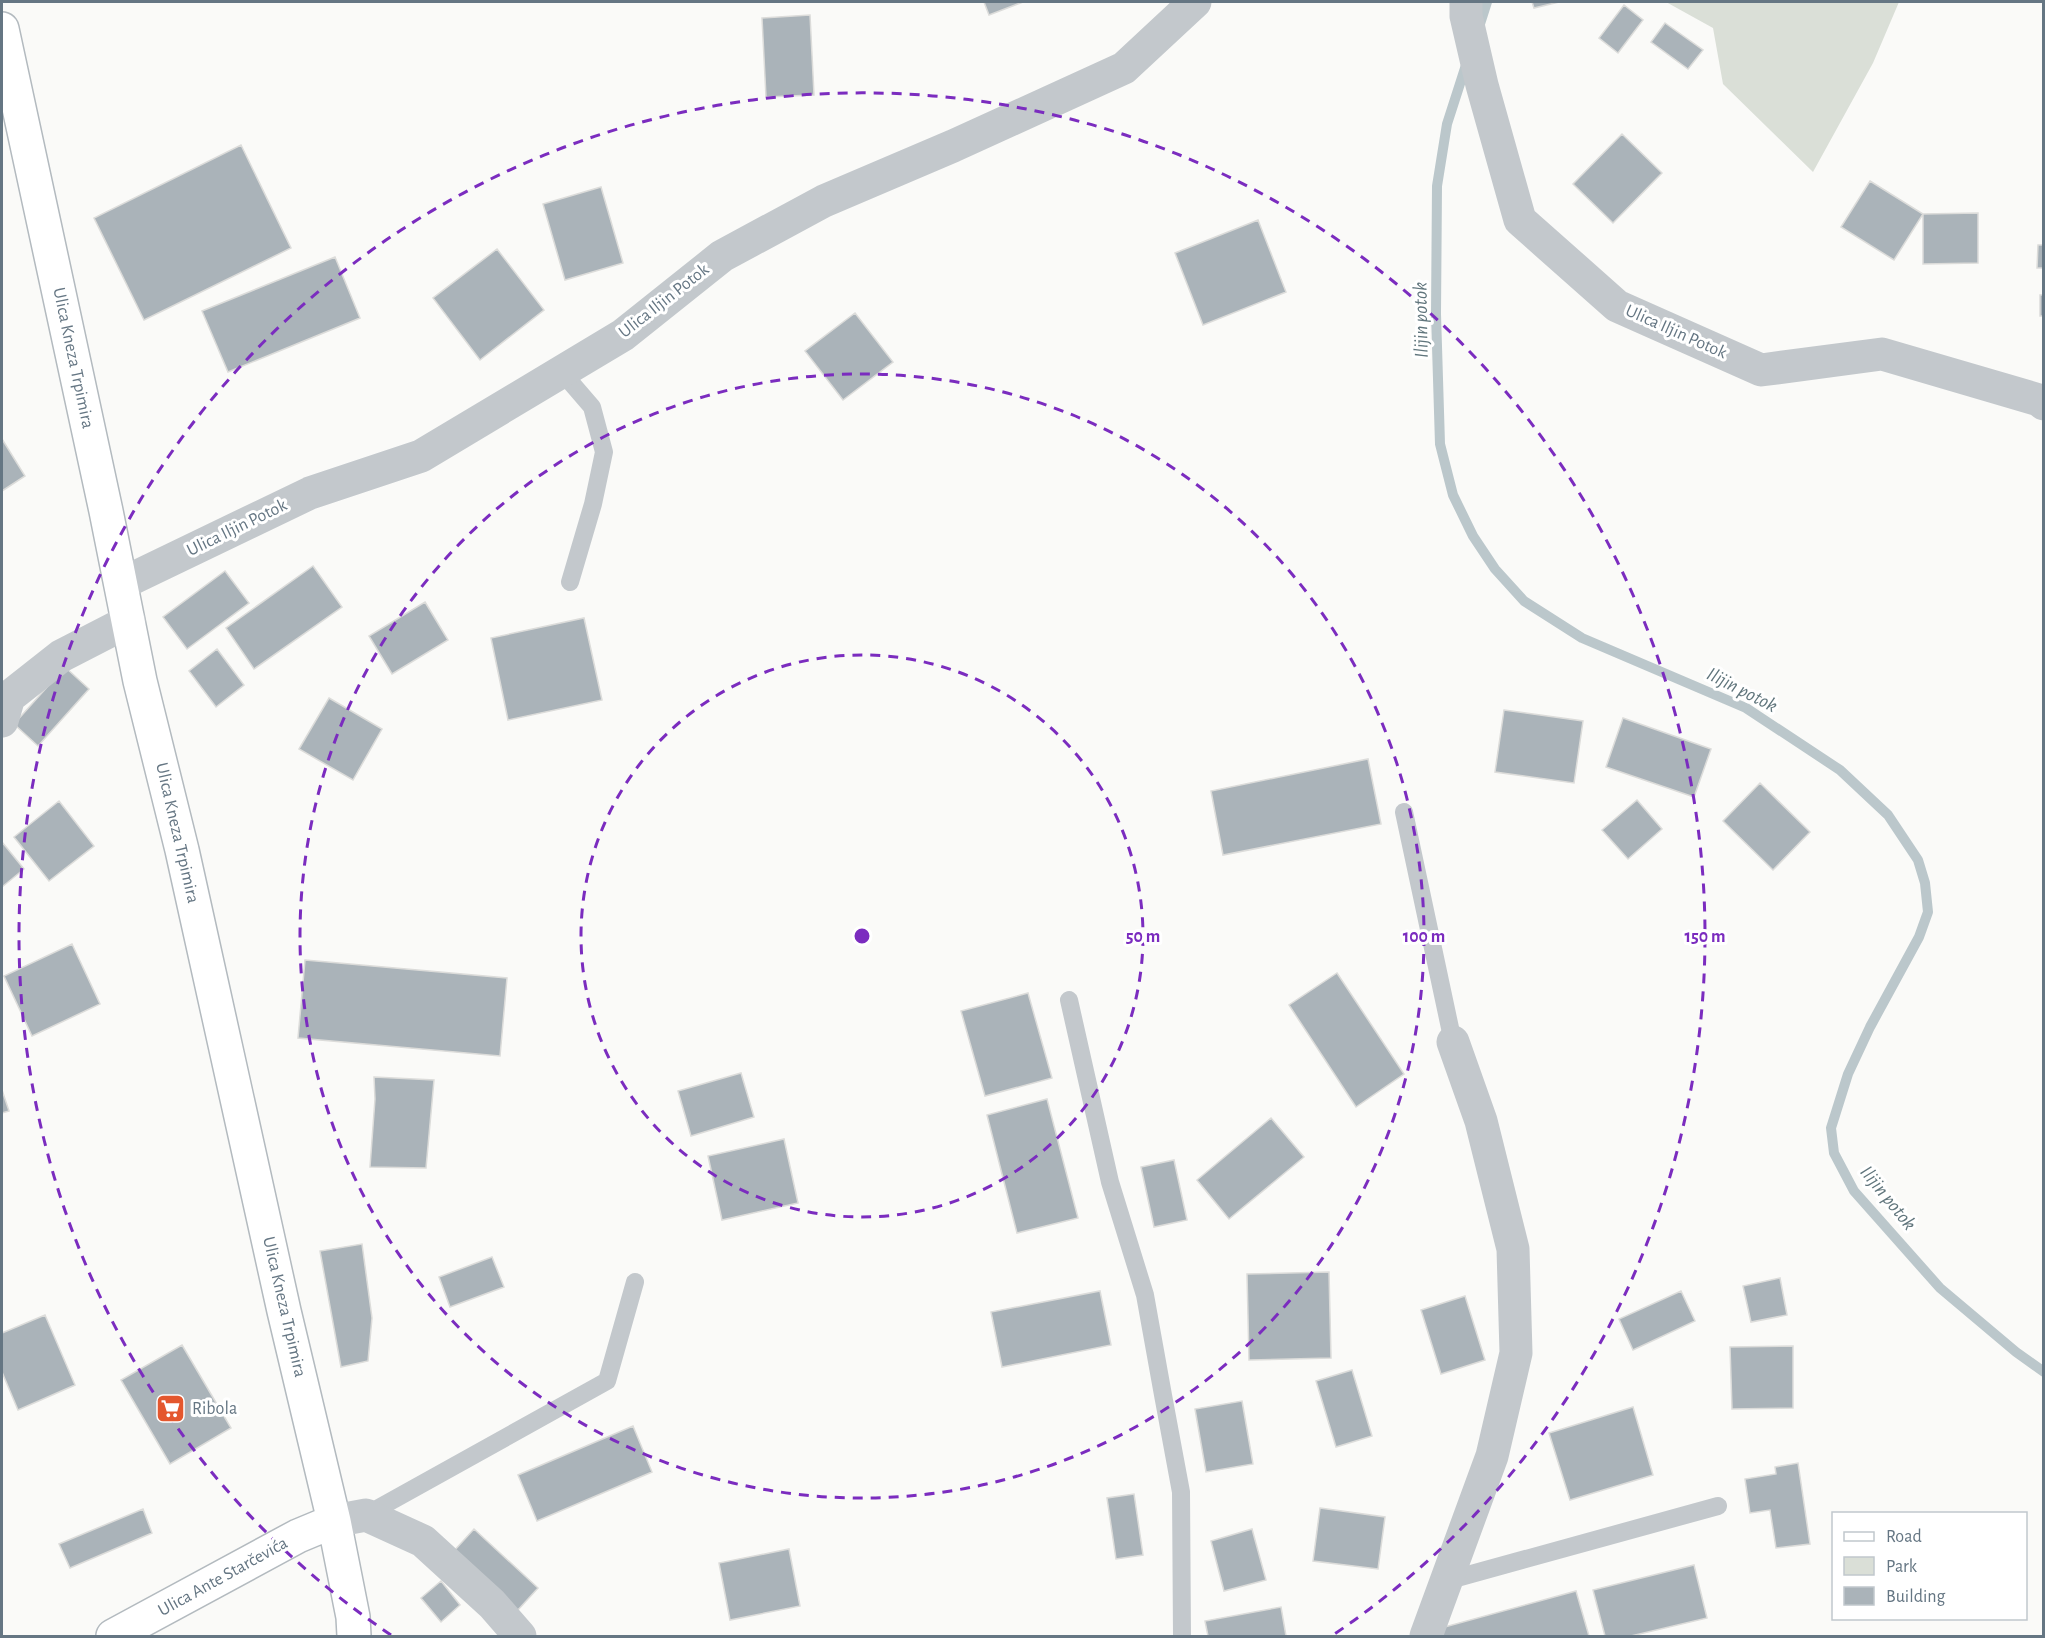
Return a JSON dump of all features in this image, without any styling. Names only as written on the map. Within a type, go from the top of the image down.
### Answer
[{"type":"main road","name":"Ulica Kneza Trpimira","points":[[2,29],[140,681],[182,850],[284,1311],[334,1521],[353,1617],[354,1636]]},
{"type":"main road","name":"Ulica Ante Starčevića","points":[[113,1636],[298,1536],[334,1521]]},
{"type":"street","name":"Ulica Iljin Potok","points":[[121,584],[310,493],[421,456],[623,335],[722,256],[824,201],[953,146],[1124,68],[1195,2]]},
{"type":"street","name":"Ulica Iljin Potok","points":[[1466,9],[1482,85],[1520,219],[1617,306],[1761,370],[1882,354],[2038,400],[2043,404]]},
{"type":"street","points":[[2,721],[9,697],[43,669],[61,656],[129,621]]},
{"type":"street","points":[[1426,1636],[1492,1456],[1516,1353],[1513,1249],[1481,1121],[1453,1042]]},
{"type":"street","points":[[334,1521],[366,1515],[423,1541],[492,1605],[520,1636]]},
{"type":"lane","points":[[561,371],[592,407],[604,452],[593,504],[570,582]]},
{"type":"lane","points":[[1404,812],[1453,1042]]},
{"type":"lane","points":[[1068,1000],[1110,1182],[1145,1295],[1169,1427],[1180,1492],[1182,1636]]},
{"type":"lane","points":[[366,1515],[607,1381],[635,1282]]},
{"type":"lane","points":[[1446,1581],[1718,1506]]},
{"type":"green space","points":[[1666,2],[1899,2],[1873,63],[1813,172],[1723,84],[1713,28]]},
{"type":"building","points":[[984,2],[1023,2],[989,15]]},
{"type":"building","points":[[1532,2],[1559,2],[1534,8]]},
{"type":"building","points":[[1624,5],[1643,20],[1618,53],[1599,38]]},
{"type":"building","points":[[810,15],[814,95],[766,97],[762,18]]},
{"type":"building","points":[[1665,23],[1703,50],[1688,69],[1651,42]]},
{"type":"building","points":[[1622,134],[1662,173],[1613,223],[1573,184]]},
{"type":"building","points":[[241,145],[291,248],[144,320],[94,218]]},
{"type":"building","points":[[1870,181],[1923,214],[1894,260],[1841,227]]},
{"type":"building","points":[[601,187],[623,263],[565,280],[543,204]]},
{"type":"building","points":[[1978,213],[1978,263],[1923,264],[1923,214]]},
{"type":"building","points":[[1258,220],[1286,292],[1203,325],[1175,253]]},
{"type":"building","points":[[2038,245],[2044,245],[2044,268],[2037,268]]},
{"type":"building","points":[[497,249],[544,310],[480,360],[433,298]]},
{"type":"building","points":[[335,257],[360,318],[228,372],[202,311]]},
{"type":"building","points":[[2040,295],[2044,295],[2044,316],[2040,316]]},
{"type":"building","points":[[855,313],[893,362],[843,400],[805,351]]},
{"type":"building","points":[[2,439],[25,476],[2,491]]},
{"type":"building","points":[[313,566],[342,607],[254,669],[226,628]]},
{"type":"building","points":[[225,571],[249,603],[187,649],[163,617]]},
{"type":"building","points":[[425,602],[448,640],[392,674],[369,636]]},
{"type":"building","points":[[584,618],[602,700],[508,720],[491,638]]},
{"type":"building","points":[[217,649],[244,685],[216,707],[189,671]]},
{"type":"building","points":[[65,667],[89,689],[38,746],[14,724]]},
{"type":"building","points":[[329,698],[382,729],[353,780],[299,749]]},
{"type":"building","points":[[1504,710],[1583,721],[1574,783],[1495,772]]},
{"type":"building","points":[[1623,718],[1711,749],[1694,797],[1606,767]]},
{"type":"building","points":[[1368,759],[1381,824],[1223,855],[1211,791]]},
{"type":"building","points":[[1760,783],[1810,832],[1773,870],[1723,821]]},
{"type":"building","points":[[1637,800],[1662,829],[1628,859],[1602,830]]},
{"type":"building","points":[[59,801],[94,846],[49,881],[14,837]]},
{"type":"building","points":[[2,842],[24,869],[2,887]]},
{"type":"building","points":[[72,944],[100,1004],[32,1036],[4,976]]},
{"type":"building","points":[[305,960],[507,978],[500,1056],[298,1038]]},
{"type":"building","points":[[1337,973],[1404,1074],[1356,1107],[1289,1005]]},
{"type":"building","points":[[1028,993],[1052,1078],[985,1096],[961,1011]]},
{"type":"building","points":[[741,1073],[754,1117],[691,1136],[678,1091]]},
{"type":"building","points":[[374,1077],[434,1080],[426,1168],[370,1167],[375,1099]]},
{"type":"building","points":[[2,1090],[9,1111],[2,1113]]},
{"type":"building","points":[[1047,1099],[1078,1218],[1017,1233],[987,1115]]},
{"type":"building","points":[[1271,1118],[1304,1157],[1229,1219],[1197,1180]]},
{"type":"building","points":[[784,1139],[798,1203],[722,1220],[708,1156]]},
{"type":"building","points":[[1174,1160],[1187,1220],[1154,1227],[1141,1167]]},
{"type":"building","points":[[362,1244],[372,1318],[368,1361],[341,1367],[320,1251]]},
{"type":"building","points":[[492,1257],[504,1287],[450,1307],[439,1277]]},
{"type":"building","points":[[1329,1272],[1331,1358],[1249,1360],[1247,1274]]},
{"type":"building","points":[[1780,1278],[1787,1315],[1751,1322],[1743,1286]]},
{"type":"building","points":[[1100,1291],[1111,1345],[1002,1367],[991,1312]]},
{"type":"building","points":[[1681,1291],[1695,1321],[1633,1350],[1619,1319]]},
{"type":"building","points":[[1465,1296],[1485,1360],[1441,1374],[1421,1310]]},
{"type":"building","points":[[45,1315],[75,1385],[18,1410],[2,1372],[2,1333]]},
{"type":"building","points":[[182,1345],[231,1428],[170,1464],[121,1380]]},
{"type":"building","points":[[1793,1346],[1793,1408],[1732,1409],[1730,1347]]},
{"type":"building","points":[[1352,1370],[1372,1436],[1336,1447],[1316,1381]]},
{"type":"building","points":[[1242,1401],[1253,1464],[1206,1472],[1195,1409]]},
{"type":"building","points":[[1633,1407],[1653,1475],[1570,1500],[1549,1433]]},
{"type":"building","points":[[633,1426],[652,1472],[537,1521],[518,1475]]},
{"type":"building","points":[[1798,1463],[1810,1544],[1776,1548],[1770,1510],[1750,1513],[1745,1479],[1776,1474],[1775,1467]]},
{"type":"building","points":[[1134,1494],[1143,1555],[1116,1559],[1107,1498]]},
{"type":"building","points":[[1320,1508],[1385,1517],[1378,1569],[1313,1561]]},
{"type":"building","points":[[143,1509],[152,1533],[70,1568],[59,1544]]},
{"type":"building","points":[[474,1529],[538,1588],[517,1611],[453,1552]]},
{"type":"building","points":[[1252,1529],[1266,1580],[1224,1591],[1211,1541]]},
{"type":"building","points":[[789,1549],[800,1606],[730,1620],[719,1563]]},
{"type":"building","points":[[1694,1565],[1707,1618],[1631,1636],[1605,1636],[1593,1590]]},
{"type":"building","points":[[441,1581],[460,1605],[441,1622],[421,1598]]},
{"type":"building","points":[[1576,1591],[1589,1636],[1443,1636],[1441,1628]]},
{"type":"building","points":[[1281,1607],[1286,1636],[1208,1636],[1205,1621]]},
{"type":"waterway","name":"Ilijin potok","points":[[1479,27],[1487,2]]},
{"type":"waterway","name":"Ilijin potok","points":[[1467,62],[1447,124],[1437,186],[1436,314],[1440,444],[1453,495],[1473,536],[1495,569],[1524,601],[1582,638],[1746,708],[1840,770],[1888,815],[1918,860],[1925,883],[1928,912],[1919,937],[1870,1027],[1848,1074],[1831,1128],[1834,1153],[1854,1191],[1940,1288],[2016,1352],[2044,1372]]},
{"type":"place","name":"Ribola","points":[[171,1409]]}]
